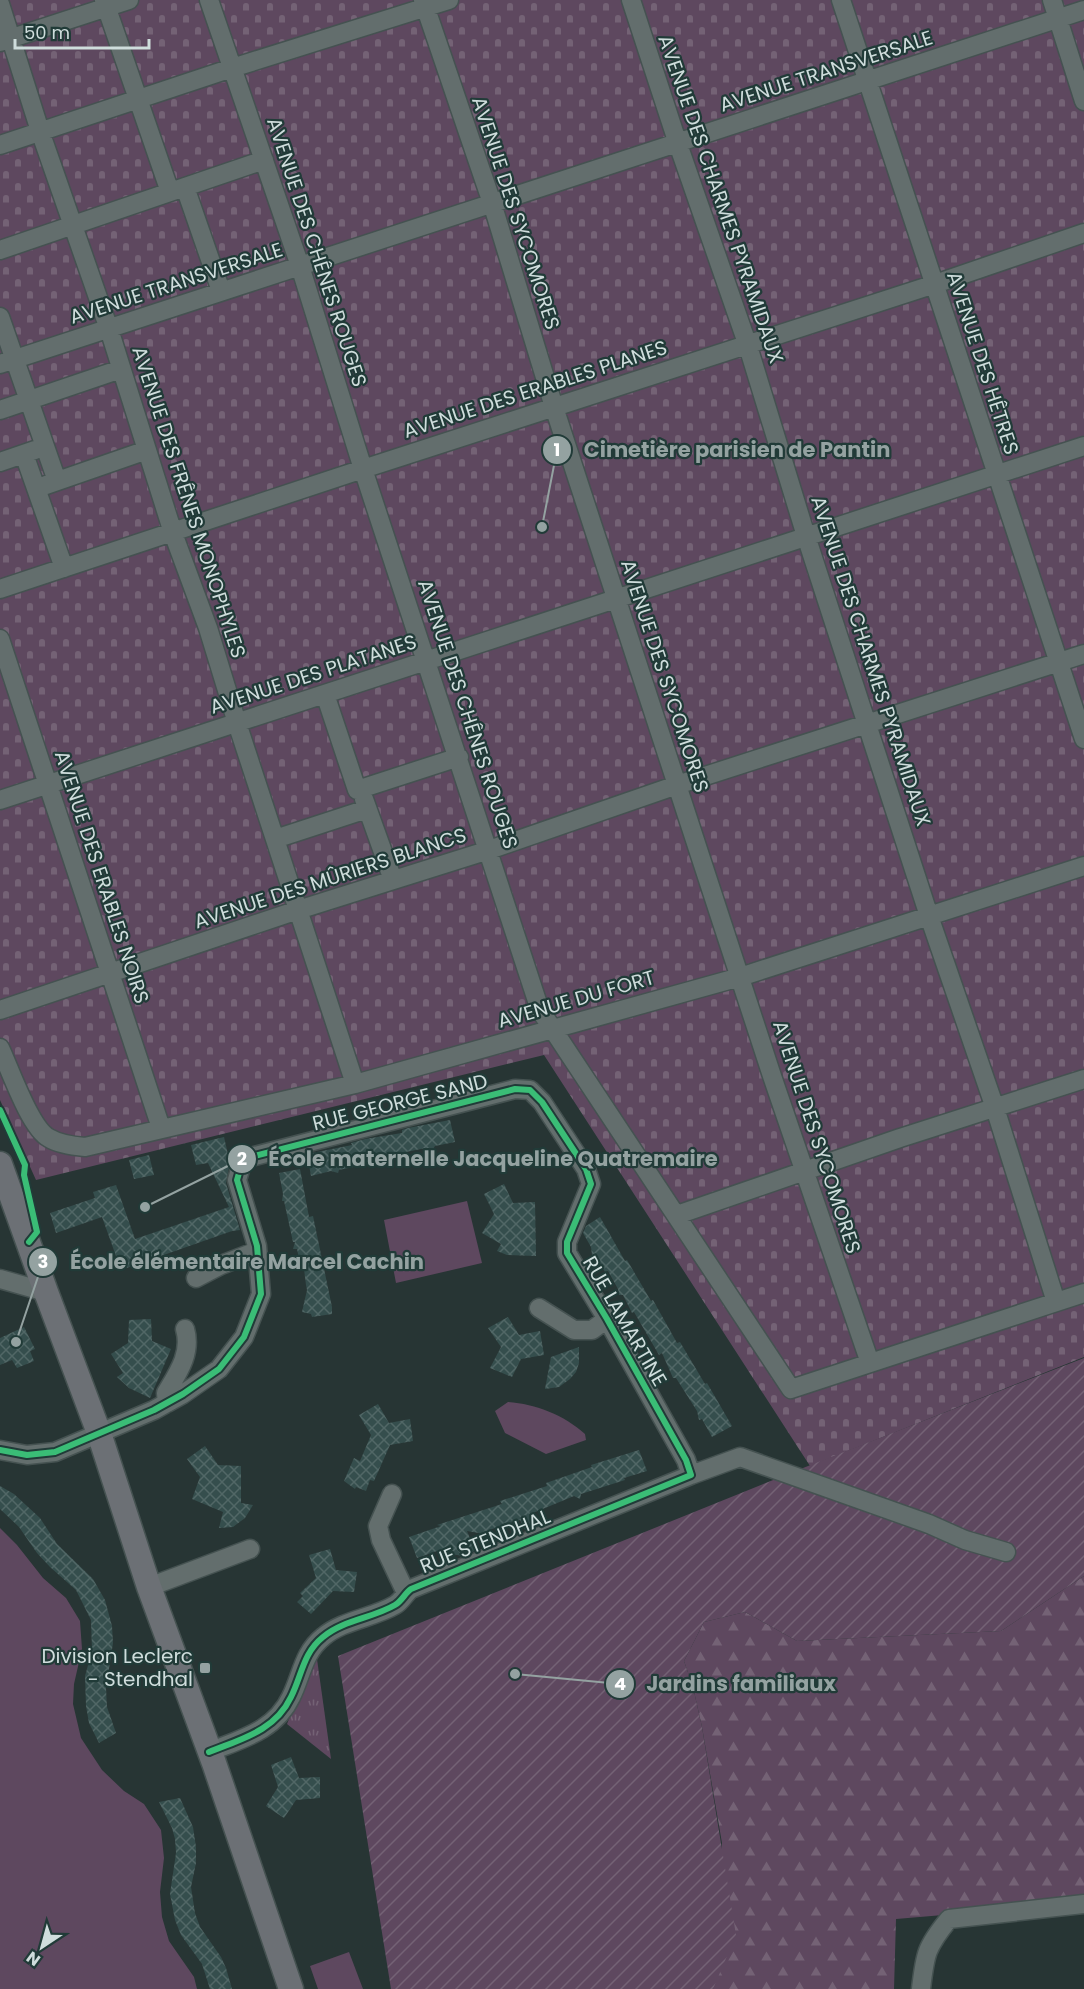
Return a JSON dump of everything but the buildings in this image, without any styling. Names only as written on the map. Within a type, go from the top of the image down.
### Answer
[{"type":"main road","points":[[0,1164],[99,1433],[149,1587],[291,1989]]},
{"type":"street","points":[[5,40],[106,4],[129,0]]},
{"type":"street","name":"AVENUE DES CHÊNES ROUGES","points":[[209,0],[300,266],[363,469],[540,1010],[791,1389],[870,1363]]},
{"type":"street","points":[[0,145],[424,4],[449,0]]},
{"type":"street","name":"AVENUE DES CHARMES PYRAMIDAUX","points":[[631,0],[747,343],[806,536],[929,916],[995,1108],[1056,1302]]},
{"type":"street","name":"AVENUE DES HÊTRES","points":[[841,0],[1084,739]]},
{"type":"street","points":[[1052,0],[1084,102]]},
{"type":"street","name":"AVENUE DES FRÊNES MONOPHYLES","points":[[0,4],[5,40],[40,131],[109,329],[173,533],[208,628],[355,1084]]},
{"type":"street","points":[[106,4],[137,99],[220,291]]},
{"type":"street","name":"AVENUE DES SYCOMORES","points":[[424,4],[492,203],[554,407],[740,977],[870,1363]]},
{"type":"street","name":"AVENUE TRANSVERSALE","points":[[7,362],[1084,10]]},
{"type":"street","points":[[0,250],[264,160]]},
{"type":"street","name":"AVENUE DES ERABLES PLANES","points":[[0,589],[1084,233]]},
{"type":"street","points":[[0,318],[7,362],[29,400],[57,482]]},
{"type":"street","points":[[0,410],[121,369]]},
{"type":"street","name":"AVENUE DES PLATANES","points":[[0,800],[1084,446]]},
{"type":"street","points":[[0,462],[45,447]]},
{"type":"street","points":[[36,489],[147,450]]},
{"type":"street","points":[[24,454],[64,568]]},
{"type":"street","name":"AVENUE DES ERABLES NOIRS","points":[[0,639],[161,1128]]},
{"type":"street","name":"AVENUE DES MÛRIERS BLANCS","points":[[0,1010],[298,910],[489,850],[677,785],[1084,654]]},
{"type":"street","points":[[325,694],[357,790],[459,757]]},
{"type":"street","points":[[360,789],[393,880]]},
{"type":"street","points":[[275,840],[367,809]]},
{"type":"street","name":"AVENUE DU FORT","points":[[0,1048],[39,1131],[48,1138],[73,1146],[85,1147],[355,1084],[740,977],[1084,866]]},
{"type":"street","points":[[677,1215],[1084,1080]]},
{"type":"street","name":"RUE GEORGE SAND","points":[[257,1251],[237,1180],[243,1159],[515,1089],[530,1090]]},
{"type":"street","name":"RUE LAMARTINE","points":[[530,1090],[542,1102],[586,1169],[591,1184],[567,1242],[567,1253],[686,1460],[691,1475]]},
{"type":"street","points":[[0,1450],[27,1455],[55,1452],[154,1410],[219,1369],[244,1337],[261,1294],[257,1251],[196,1278]]},
{"type":"street","points":[[0,1279],[46,1292]]},
{"type":"street","points":[[870,1363],[1084,1293]]},
{"type":"street","points":[[539,1308],[574,1330],[592,1330],[607,1319]]},
{"type":"street","points":[[167,1403],[166,1393],[185,1356],[188,1339],[185,1329]]},
{"type":"street","name":"RUE STENDHAL","points":[[209,1752],[263,1730],[274,1722],[292,1697],[306,1658],[324,1636],[333,1630],[394,1605],[411,1589],[740,1457],[907,1516],[965,1540],[1006,1552]]},
{"type":"street","points":[[392,1494],[378,1526],[381,1540],[406,1593]]},
{"type":"street","points":[[149,1587],[250,1549]]},
{"type":"street","points":[[921,1989],[925,1956],[934,1936],[949,1919],[1084,1904]]},
{"type":"green space","points":[[0,0],[1084,0],[1084,1357],[810,1466],[544,1055],[36,1180],[0,1100]]},
{"type":"green space","points":[[467,1201],[482,1263],[396,1283],[384,1220]]},
{"type":"green space","points":[[1084,1358],[1084,1576],[1001,1631],[797,1641],[745,1612],[704,1622],[684,1661],[693,1687],[702,1727],[736,1935],[713,1989],[391,1989],[338,1656],[803,1468]]},
{"type":"green space","points":[[508,1402],[529,1405],[559,1416],[585,1434],[586,1440],[546,1454],[505,1433],[495,1411]]},
{"type":"green space","points":[[0,1528],[17,1545],[43,1578],[66,1598],[80,1621],[82,1649],[74,1684],[73,1704],[81,1738],[102,1770],[124,1791],[144,1804],[161,1830],[164,1858],[160,1892],[162,1917],[169,1941],[194,1977],[197,1989],[0,1989]]},
{"type":"green space","points":[[1084,1576],[1084,1898],[1002,1910],[896,1919],[894,1989],[713,1989],[722,1843],[702,1727],[693,1687],[684,1661],[704,1622],[745,1612],[797,1641],[1001,1631]]},
{"type":"green space","points":[[316,1652],[331,1759],[287,1724]]},
{"type":"green space","points":[[349,1952],[363,1989],[318,1989],[310,1966]]},
{"type":"cycle path","points":[[0,1450],[27,1455],[55,1452],[154,1410],[183,1394],[219,1369],[244,1337],[261,1294],[257,1246],[237,1180],[243,1159],[515,1089],[530,1090],[542,1102],[586,1169],[591,1184],[567,1242],[567,1253],[686,1460],[691,1475],[411,1589],[395,1605],[331,1631],[311,1650],[291,1697],[276,1718],[245,1738],[209,1752]]},
{"type":"cycle path","points":[[0,1110],[25,1165],[24,1175],[37,1232],[29,1242]]},
{"type":"place","name":"Cimetière parisien de Pantin","points":[[542,527]]},
{"type":"place","name":"École maternelle Jacqueline Quatremaire","points":[[145,1207]]},
{"type":"place","name":"École élémentaire Marcel Cachin","points":[[16,1342]]},
{"type":"place","name":"Division Leclerc - Stendhal","points":[[205,1668]]},
{"type":"place","name":"Jardins familiaux","points":[[515,1674]]}]
